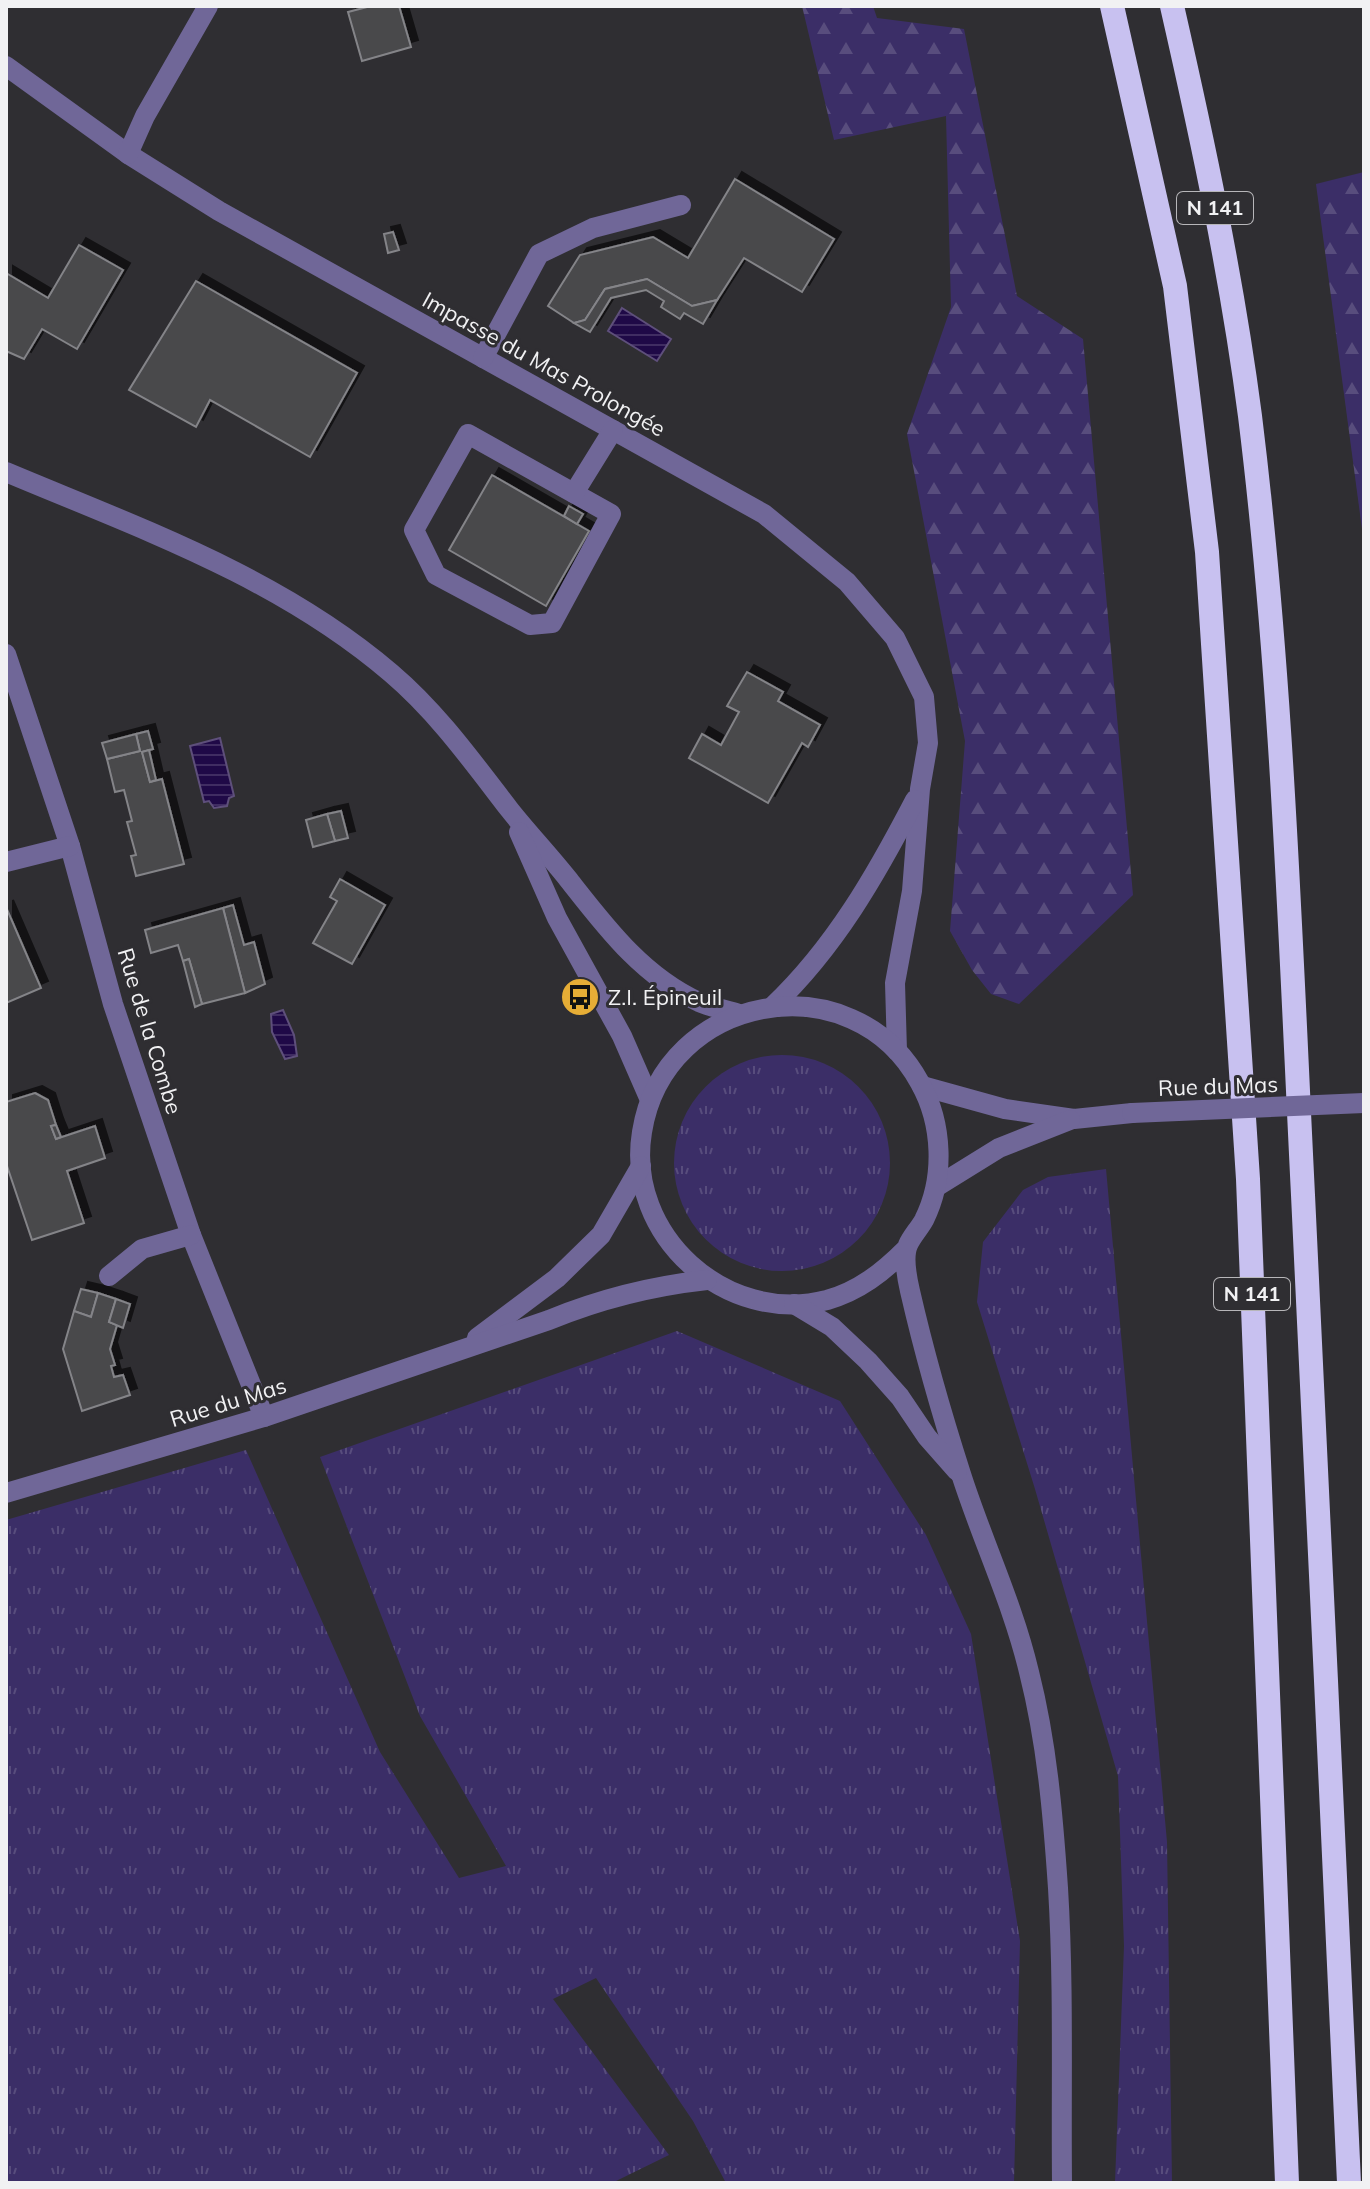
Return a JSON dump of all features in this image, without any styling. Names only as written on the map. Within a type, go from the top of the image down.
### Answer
[{"type":"highway","name":"N 141","points":[[1112,6],[1175,286],[1207,552],[1248,1179],[1287,2183]]},
{"type":"highway","name":"N 141","points":[[1172,6],[1227,269],[1249,411],[1264,539],[1287,874],[1349,2183]]},
{"type":"street","points":[[128,154],[145,116],[208,6]]},
{"type":"street","name":"Impasse du Mas Prolongée","points":[[10,70],[128,154],[219,211],[764,514],[847,582],[895,638],[924,697],[928,743],[920,789]]},
{"type":"street","points":[[483,358],[539,254],[593,228],[681,205]]},
{"type":"street","points":[[574,493],[613,430]]},
{"type":"street","points":[[468,434],[574,493],[611,514],[552,623],[530,625],[436,575],[414,530],[468,434]]},
{"type":"street","points":[[6,472],[215,560],[316,617],[354,643],[417,696],[483,772],[588,906],[639,961],[687,996],[739,1014]]},
{"type":"street","name":"Rue de la Combe","points":[[6,654],[70,846],[113,1004],[191,1235],[264,1417]]},
{"type":"street","points":[[773,1006],[802,978],[877,875],[920,789]]},
{"type":"street","points":[[897,1051],[895,983],[912,891],[920,789]]},
{"type":"street","points":[[510,810],[557,918],[622,1036],[650,1100]]},
{"type":"street","points":[[6,862],[70,846]]},
{"type":"street","points":[[773,1006],[807,1006],[840,1014],[870,1030],[897,1051],[922,1086],[934,1119],[939,1152],[936,1187],[924,1219],[906,1249],[883,1272],[856,1289],[826,1300],[794,1304],[764,1302],[734,1294],[707,1280],[682,1258],[661,1231],[647,1200],[641,1166],[641,1133],[650,1100],[665,1072],[685,1048],[710,1028],[739,1014],[773,1006]]},
{"type":"street","name":"Rue du Mas","points":[[922,1086],[1005,1109],[1074,1119],[1132,1113],[1364,1103]]},
{"type":"street","name":"Rue du Mas","points":[[936,1187],[999,1148],[1074,1119]]},
{"type":"street","name":"Rue du Mas","points":[[461,1350],[557,1278],[601,1235],[641,1166]]},
{"type":"street","points":[[109,1276],[142,1249],[191,1235]]},
{"type":"street","points":[[906,1249],[909,1287],[961,1475],[1028,1668],[1046,1753],[1060,1928],[1062,2183]]},
{"type":"street","name":"Rue du Mas","points":[[6,1493],[264,1417],[588,1304],[673,1284],[707,1280]]},
{"type":"street","points":[[794,1304],[832,1327],[868,1361],[961,1475]]},
{"type":"green space","points":[[802,6],[873,6],[877,18],[964,29],[1017,296],[1083,339],[1133,895],[1019,1004],[991,994],[972,970],[950,931],[965,741],[907,434],[951,307],[946,116],[834,140]]},
{"type":"green space","points":[[1364,172],[1364,544],[1316,184]]},
{"type":"green space","points":[[782,1055],[823,1063],[859,1086],[882,1122],[890,1163],[882,1204],[859,1240],[823,1263],[782,1271],[741,1263],[705,1240],[682,1204],[674,1163],[682,1122],[705,1086],[741,1063]]},
{"type":"green space","points":[[1106,1169],[1167,1842],[1172,2183],[1115,2183],[1124,1946],[1118,1776],[977,1302],[983,1242],[1023,1190],[1048,1177]]},
{"type":"green space","points":[[677,1331],[840,1401],[926,1535],[971,1634],[1020,1941],[1014,2183],[726,2183],[693,2121],[596,1978],[553,1999],[669,2155],[612,2183],[6,2183],[6,1520],[246,1450],[380,1752],[459,1878],[506,1866],[420,1716],[320,1457]]},
{"type":"shaded area","points":[[622,308],[671,339],[657,361],[608,331]]},
{"type":"shaded area","points":[[220,738],[234,796],[229,798],[227,806],[214,808],[209,801],[204,802],[190,746]]},
{"type":"shaded area","points":[[283,1010],[294,1035],[297,1056],[285,1059],[272,1032],[271,1014]]},
{"type":"building","points":[[371,6],[399,6],[411,47],[362,61],[348,12]]},
{"type":"building","points":[[735,179],[834,239],[802,292],[744,258],[717,300],[692,306],[647,279],[605,289],[585,320],[574,323],[548,306],[580,255],[653,237],[688,258]]},
{"type":"building","points":[[393,232],[399,250],[388,253],[384,234]]},
{"type":"building","points":[[79,245],[123,270],[77,349],[42,329],[24,359],[6,351],[6,273],[48,298]]},
{"type":"building","points":[[647,279],[692,306],[717,300],[703,324],[684,313],[680,319],[661,307],[664,301],[646,290],[611,298],[590,332],[574,323],[585,320],[605,289]]},
{"type":"building","points":[[196,281],[357,373],[310,457],[210,400],[196,427],[129,390]]},
{"type":"building","points":[[492,475],[589,531],[546,606],[449,550]]},
{"type":"building","points":[[569,506],[583,514],[577,524],[564,516]]},
{"type":"building","points":[[747,672],[783,692],[778,701],[820,725],[808,747],[802,743],[768,803],[689,758],[702,734],[721,745],[739,712],[727,706]]},
{"type":"building","points":[[148,731],[153,749],[142,752],[150,782],[162,779],[184,864],[136,876],[131,856],[136,855],[127,822],[132,821],[124,790],[115,792],[107,759],[140,751],[136,734]]},
{"type":"building","points":[[136,734],[140,751],[107,759],[102,743]]},
{"type":"building","points":[[149,750],[156,780],[150,782],[142,752]]},
{"type":"building","points":[[341,811],[348,838],[335,841],[327,814]]},
{"type":"building","points":[[327,814],[335,841],[313,847],[306,820]]},
{"type":"building","points":[[340,879],[385,905],[352,964],[313,943],[337,901],[330,897]]},
{"type":"building","points":[[233,905],[244,945],[254,942],[265,984],[245,993],[223,908]]},
{"type":"building","points":[[6,907],[41,988],[6,1003]]},
{"type":"building","points":[[223,908],[245,993],[202,1004],[189,959],[183,961],[178,945],[151,953],[145,930]]},
{"type":"building","points":[[189,959],[202,1004],[195,1007],[183,961]]},
{"type":"building","points":[[35,1093],[48,1100],[56,1125],[51,1126],[56,1139],[95,1126],[105,1158],[67,1171],[84,1223],[32,1240],[6,1163],[6,1102]]},
{"type":"building","points":[[56,1125],[61,1137],[56,1139],[51,1126]]},
{"type":"building","points":[[81,1289],[98,1293],[91,1317],[74,1311]]},
{"type":"building","points":[[98,1293],[116,1299],[109,1322],[117,1325],[110,1349],[115,1365],[111,1366],[114,1377],[123,1375],[130,1395],[82,1411],[63,1349],[74,1311],[91,1317]]},
{"type":"building","points":[[116,1299],[130,1304],[123,1328],[109,1322]]},
{"type":"place","name":"Z.I. Épineuil","points":[[580,997]]}]
